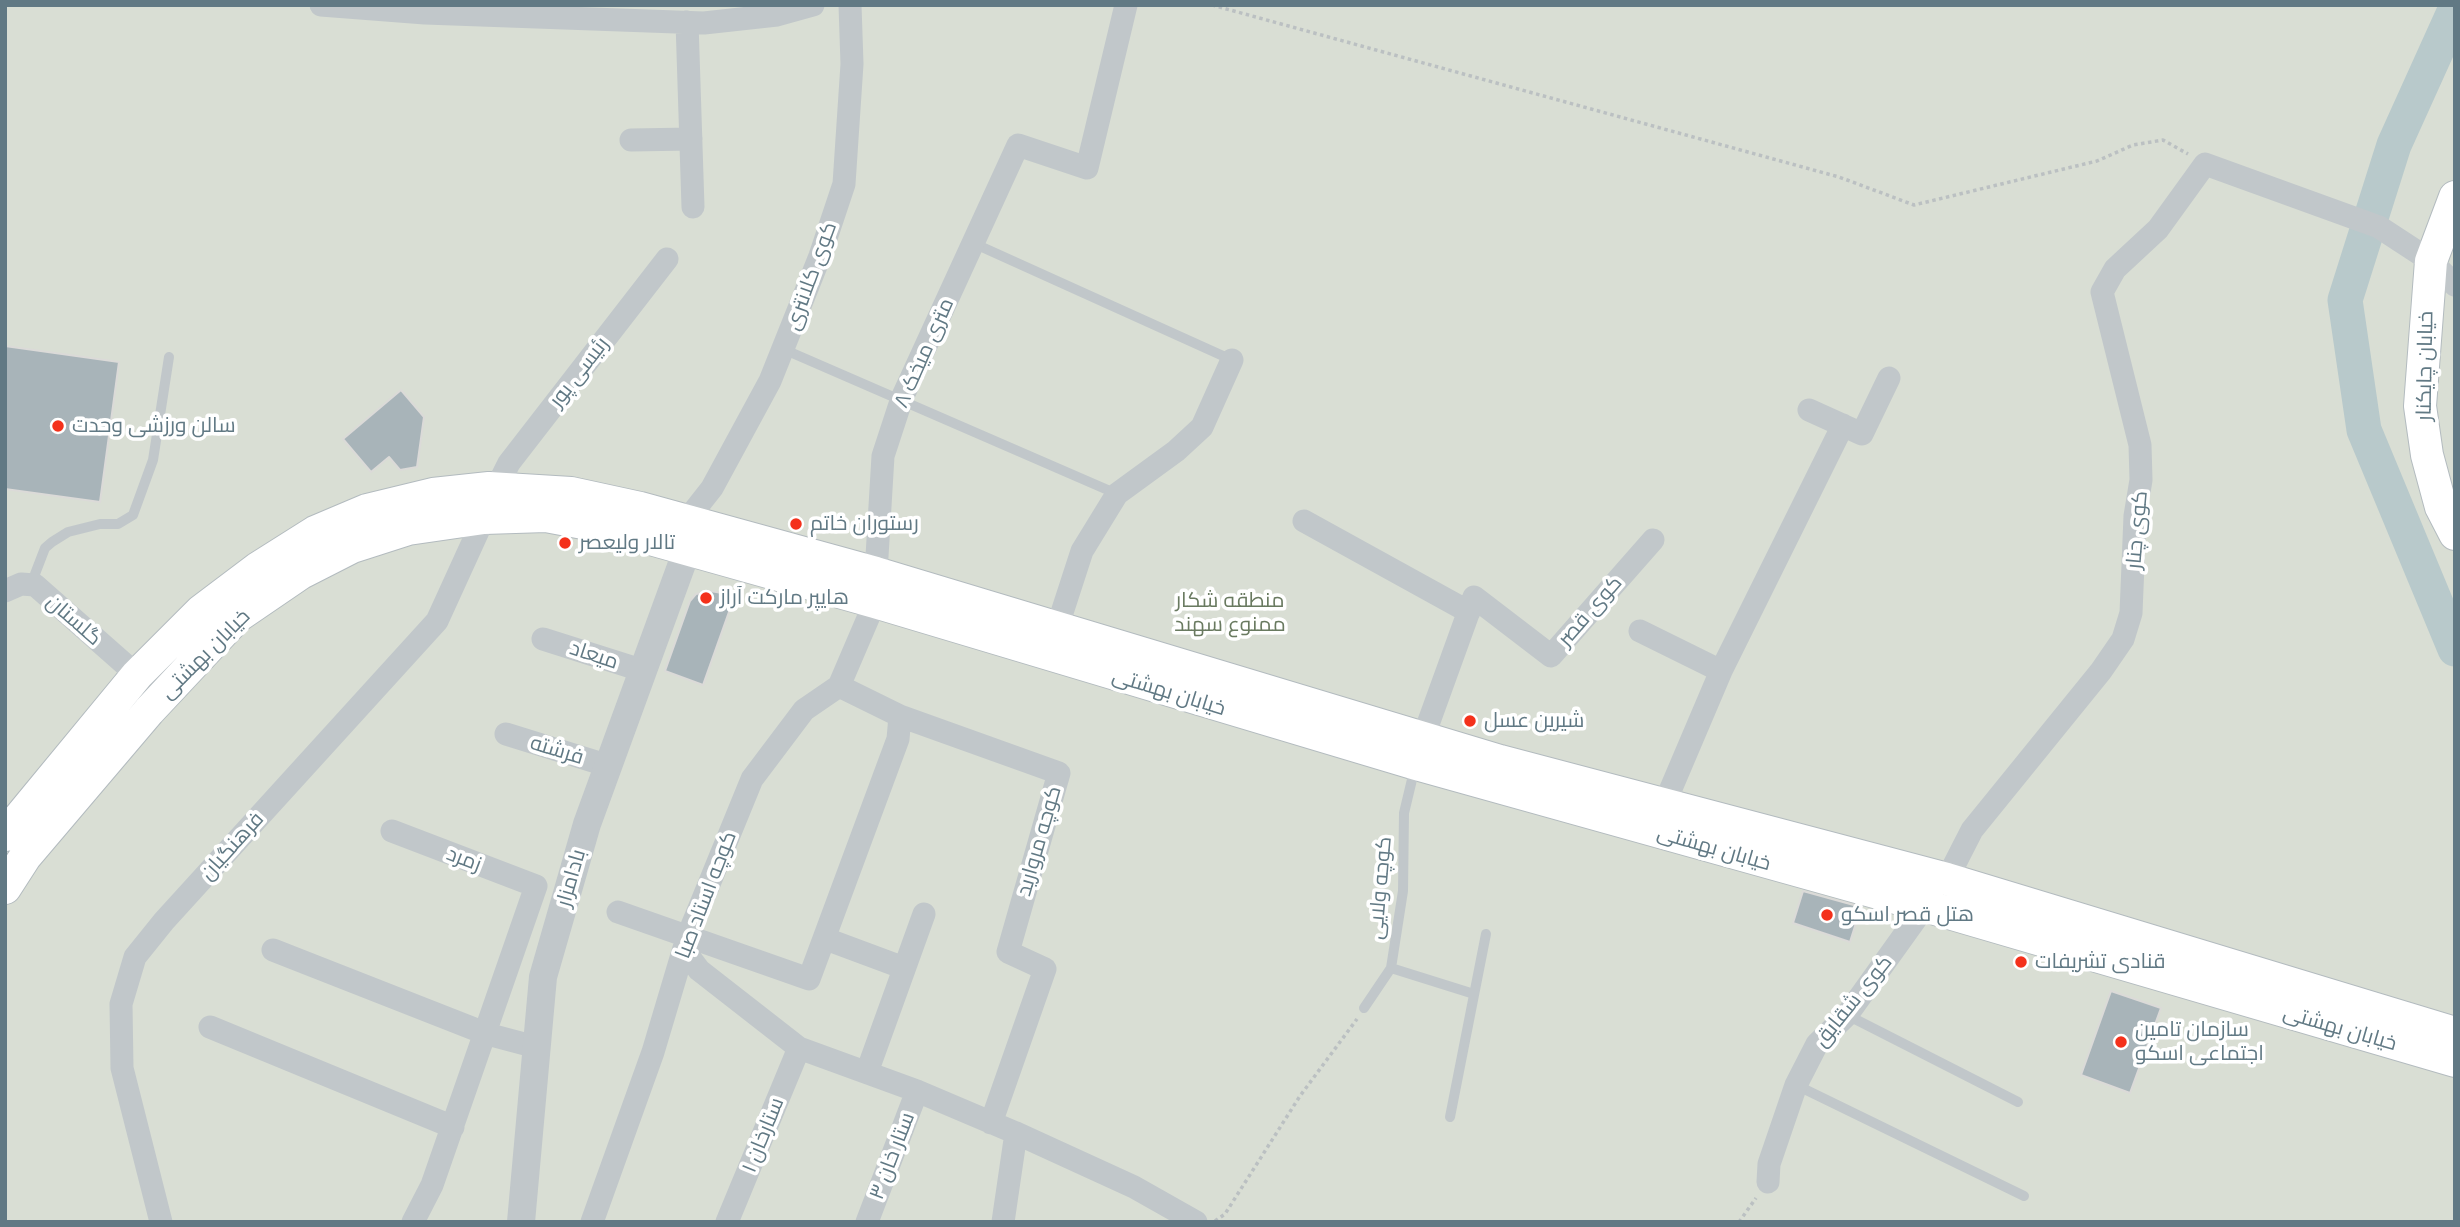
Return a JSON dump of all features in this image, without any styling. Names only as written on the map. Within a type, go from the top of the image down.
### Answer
[{"type":"main road","name":"خیابان چایکنار","points":[[2455,197],[2431,261],[2420,406],[2427,455],[2441,507],[2455,534]]},
{"type":"main road","name":"خیابان بهشتی","points":[[5,835],[137,675],[201,611],[258,568],[315,532],[367,510],[433,494],[496,489],[572,493],[690,536],[875,588],[1925,906],[2455,1062]]},
{"type":"main road","name":"خیابان بهشتی","points":[[5,888],[25,857],[140,721],[238,616],[301,573],[352,547],[408,529],[484,518],[546,516],[615,529],[690,536]]},
{"type":"main road","name":"خیابان بهشتی","points":[[875,588],[1057,628],[1419,751],[1664,805],[1947,879],[2455,1033]]},
{"type":"street","points":[[321,5],[553,10],[687,22],[751,19],[813,5]]},
{"type":"street","name":"کوی کلانتری","points":[[690,536],[783,349],[844,184],[852,64],[850,5]]},
{"type":"street","name":"۸ متری میخک","points":[[875,588],[883,456],[902,398],[1018,145],[1087,168],[1126,5]]},
{"type":"street","points":[[687,22],[693,207]]},
{"type":"street","points":[[631,139],[691,139]]},
{"type":"street","points":[[2205,164],[2379,228],[2431,261],[2455,285]]},
{"type":"street","name":"کوی چنار","points":[[1947,879],[1972,830],[2101,671],[2123,639],[2131,612],[2135,516],[2141,480],[2140,446],[2109,333],[2102,292],[2115,269],[2158,229],[2205,164]]},
{"type":"street","name":"رئیسی پور","points":[[496,489],[509,463],[667,259]]},
{"type":"street","points":[[1057,628],[1082,551],[1117,494],[1176,452],[1202,427],[1232,360]]},
{"type":"street","points":[[1809,410],[1862,434],[1889,378]]},
{"type":"street","points":[[1664,805],[1721,671],[1843,425]]},
{"type":"street","name":"فرهنگیان","points":[[161,1222],[122,1068],[121,1004],[135,957],[164,921],[437,621],[484,518]]},
{"type":"street","points":[[1304,521],[1469,612],[1419,751]]},
{"type":"street","name":"بادامزار","points":[[521,1222],[543,978],[587,824],[645,671],[690,536]]},
{"type":"street","name":"کوی قصر","points":[[1469,612],[1474,597],[1551,656],[1653,540]]},
{"type":"street","name":"گلستان","points":[[5,591],[21,584],[35,585],[137,675]]},
{"type":"street","points":[[618,912],[685,944],[809,979],[898,739],[900,716],[839,686],[875,588]]},
{"type":"street","points":[[1640,631],[1721,671]]},
{"type":"street","name":"میعاد","points":[[543,639],[645,671]]},
{"type":"street","name":"کوچه استاد صبا","points":[[592,1222],[653,1052],[685,944],[751,779],[804,710],[839,686]]},
{"type":"street","name":"کوچه مروارید","points":[[900,716],[1059,773],[1008,952],[1045,969],[991,1123]]},
{"type":"street","name":"فرشته","points":[[506,734],[609,766]]},
{"type":"street","name":"زمرد","points":[[392,831],[536,886],[487,1034]]},
{"type":"street","name":"کوی شقایق","points":[[1768,1182],[1769,1164],[1796,1085],[1817,1044],[1847,1015],[1925,906]]},
{"type":"street","points":[[867,1072],[923,914]]},
{"type":"street","points":[[826,939],[904,968]]},
{"type":"street","points":[[685,944],[699,970],[799,1048],[917,1091],[1016,1133],[1134,1187],[1196,1222]]},
{"type":"street","points":[[273,950],[487,1034],[536,1047]]},
{"type":"street","points":[[210,1027],[453,1127]]},
{"type":"street","points":[[413,1222],[432,1185],[487,1034]]},
{"type":"street","name":"ستارخان ۱","points":[[727,1222],[799,1048]]},
{"type":"street","name":"ستار خان ۳","points":[[867,1222],[917,1091]]},
{"type":"street","points":[[1003,1222],[1016,1133]]},
{"type":"lane","points":[[973,243],[1232,360]]},
{"type":"lane","points":[[783,349],[902,398],[1117,494]]},
{"type":"lane","points":[[35,585],[35,574],[45,548],[52,542],[68,532],[100,524],[118,524],[133,516],[153,460],[169,357]]},
{"type":"lane","name":"کوچه ولایی","points":[[1364,1009],[1391,968],[1403,891],[1404,813],[1419,751]]},
{"type":"lane","points":[[1451,1117],[1486,934]]},
{"type":"lane","points":[[1391,968],[1474,994]]},
{"type":"lane","points":[[1847,1015],[2018,1102]]},
{"type":"lane","points":[[1796,1085],[2024,1196]]},
{"type":"path","points":[[1212,5],[1839,177],[1914,205],[2096,161],[2133,145],[2163,140],[2205,164]]},
{"type":"path","points":[[1215,1222],[1225,1214],[1300,1096],[1364,1009]]},
{"type":"path","points":[[1739,1222],[1768,1182]]},
{"type":"green space","name":"منطقه شکار ممنوع سهند","points":[[5,5],[2455,5],[2455,1222],[5,1222]]},
{"type":"building","name":"سالن ورزشی وحدت","points":[[5,346],[119,362],[100,502],[5,489]]},
{"type":"building","points":[[401,390],[424,417],[417,467],[400,470],[389,457],[371,472],[343,439]]},
{"type":"building","points":[[710,591],[735,595],[703,685],[665,671],[690,601],[696,594]]},
{"type":"building","name":"هتل قصر اسکو","points":[[1803,891],[1861,907],[1850,942],[1793,923]]},
{"type":"building","name":"سازمان تامین اجتماعی اسکو","points":[[2111,991],[2161,1008],[2130,1093],[2081,1075]]},
{"type":"waterway","points":[[2455,10],[2394,145],[2345,300],[2364,430],[2455,649]]},
{"type":"place","name":"سالن ورزشی وحدت","points":[[58,426]]},
{"type":"place","name":"رستوران خاتم","points":[[796,524]]},
{"type":"place","name":"تالار ولیعصر","points":[[565,543]]},
{"type":"place","name":"هایپر مارکت آراز","points":[[706,598]]},
{"type":"place","name":"شیرین عسل","points":[[1470,721]]},
{"type":"place","name":"هتل قصر اسکو","points":[[1827,915]]},
{"type":"place","name":"قنادی تشریفات","points":[[2021,962]]},
{"type":"place","name":"سازمان تامین اجتماعی اسکو","points":[[2121,1042]]}]
